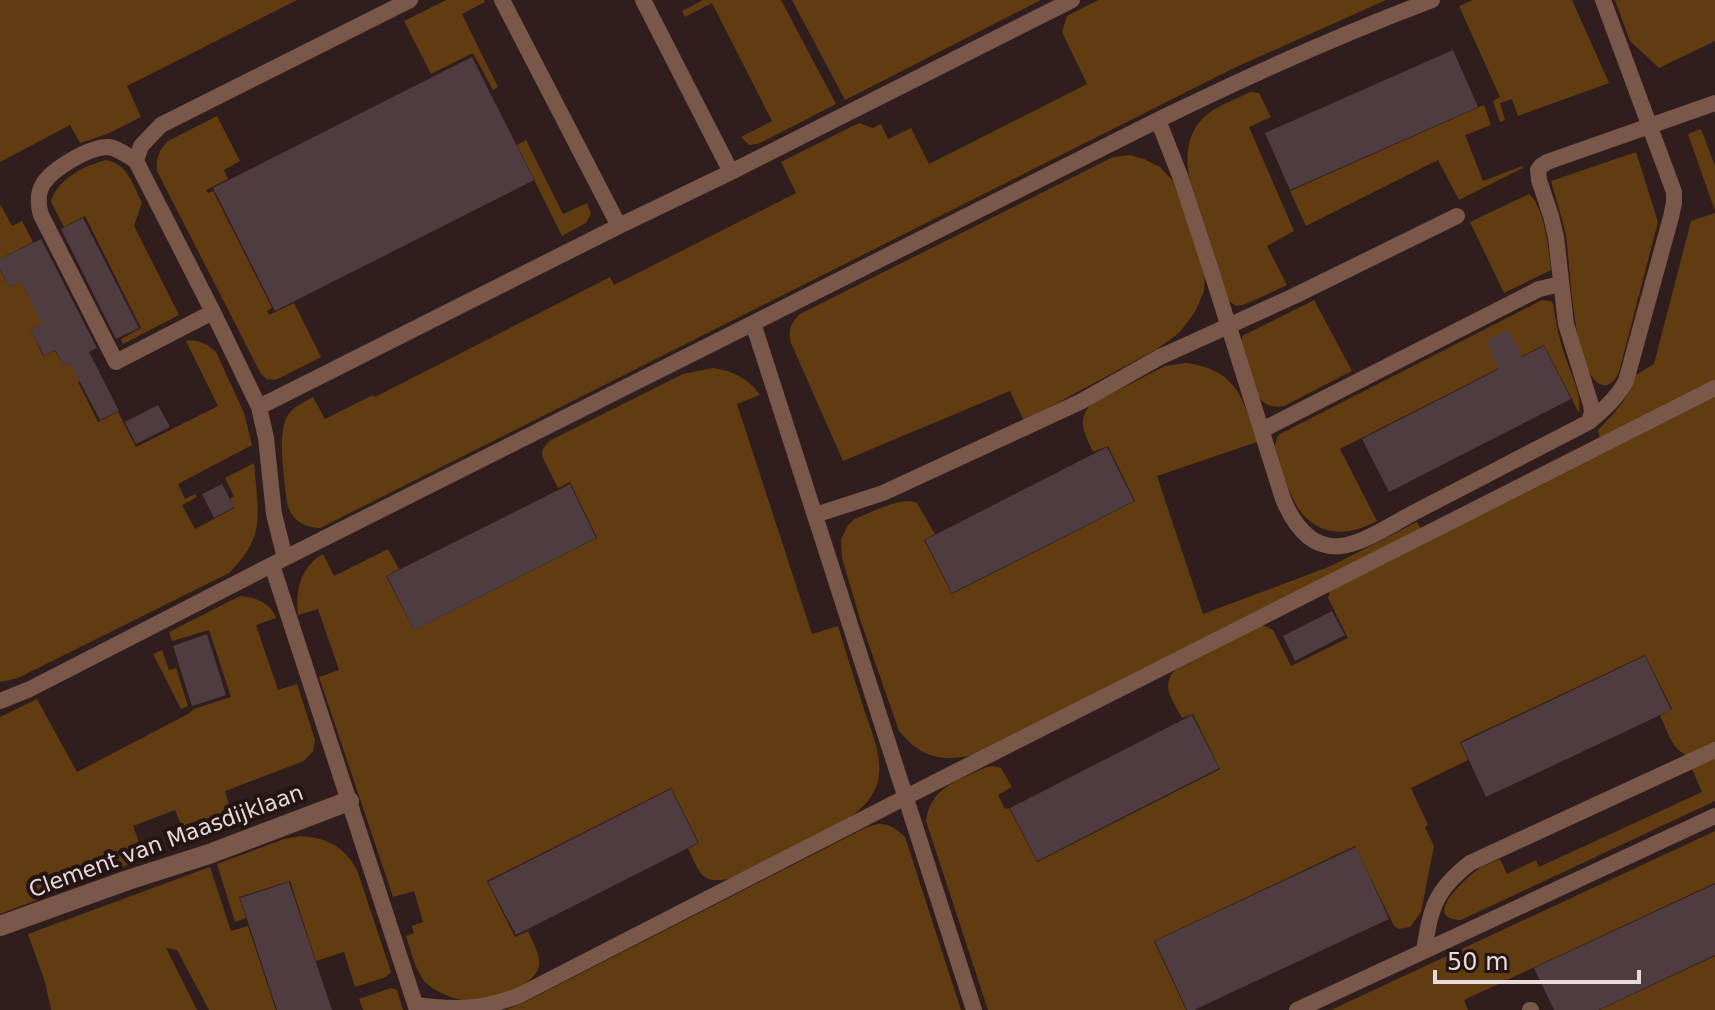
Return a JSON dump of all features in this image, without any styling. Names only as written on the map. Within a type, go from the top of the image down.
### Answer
[{"type":"street","name":"Clement van Maasdijklaan","points":[[0,926],[209,854],[349,801]]},
{"type":"lane","points":[[136,161],[141,146],[161,125],[410,0]]},
{"type":"lane","points":[[502,0],[619,226]]},
{"type":"lane","points":[[643,0],[731,172]]},
{"type":"lane","points":[[259,407],[1072,0]]},
{"type":"lane","points":[[0,701],[30,689],[278,561],[1158,120],[1241,80],[1432,0]]},
{"type":"lane","points":[[1158,120],[1180,176],[1291,518],[1301,532],[1312,539],[1340,546],[1380,531],[1589,422],[1607,406],[1626,381],[1674,203],[1674,192],[1603,0]]},
{"type":"lane","points":[[1589,422],[1591,405],[1566,324],[1556,237],[1538,170],[1547,162],[1715,103]]},
{"type":"lane","points":[[213,312],[116,362],[41,215],[39,196],[43,185],[60,167],[92,151],[108,147],[136,161],[213,312],[259,407],[270,467],[278,561],[349,801],[416,1008],[458,1010],[496,1004],[520,995],[1715,388]]},
{"type":"lane","points":[[815,515],[883,493],[1080,402],[1160,357],[1457,216]]},
{"type":"lane","points":[[1262,430],[1539,289],[1561,284]]},
{"type":"lane","points":[[753,323],[974,1010]]},
{"type":"lane","points":[[1424,951],[1430,912],[1441,891],[1470,863],[1715,750]]},
{"type":"lane","points":[[1297,1010],[1715,816]]},
{"type":"shaded area","points":[[0,0],[297,0],[127,86],[141,117],[80,143],[70,125],[0,162]]},
{"type":"shaded area","points":[[446,0],[484,0],[462,14],[498,87],[493,90],[473,53],[431,74],[404,21]]},
{"type":"shaded area","points":[[703,0],[781,0],[836,104],[758,144],[749,145],[741,137],[772,121],[712,3],[685,17],[682,11]]},
{"type":"shaded area","points":[[792,0],[1041,0],[845,100]]},
{"type":"shaded area","points":[[1098,0],[1386,0],[1234,68],[320,528],[295,519],[287,503],[282,433],[288,415],[299,405],[313,397],[325,419],[373,395],[375,397],[610,277],[614,285],[796,193],[781,162],[859,123],[873,128],[881,124],[888,139],[911,128],[929,164],[1087,84],[1062,32],[1067,16]]},
{"type":"shaded area","points":[[1473,0],[1572,0],[1609,83],[1518,116],[1512,99],[1500,103],[1505,120],[1500,122],[1493,101],[1500,97],[1459,6]]},
{"type":"shaded area","points":[[1615,0],[1715,0],[1715,41],[1659,68],[1630,41]]},
{"type":"shaded area","points":[[1250,92],[1259,93],[1271,117],[1249,127],[1294,231],[1267,246],[1287,285],[1236,306],[1229,301],[1191,184],[1188,155],[1191,136],[1201,120]]},
{"type":"shaded area","points":[[1484,105],[1491,125],[1465,135],[1483,181],[1523,168],[1459,200],[1438,160],[1306,226],[1290,191]]},
{"type":"shaded area","points":[[217,116],[240,161],[224,170],[228,179],[206,190],[208,193],[213,191],[272,308],[267,311],[269,315],[294,303],[321,357],[276,380],[267,379],[261,374],[157,171],[159,154],[168,141]]},
{"type":"shaded area","points":[[1701,129],[1715,166],[1715,211],[1688,134]]},
{"type":"shaded area","points":[[526,140],[563,214],[587,203],[591,214],[586,223],[562,236],[517,145]]},
{"type":"shaded area","points":[[1636,152],[1658,222],[1619,372],[1607,385],[1596,381],[1580,346],[1566,236],[1551,181]]},
{"type":"shaded area","points":[[1130,155],[1160,167],[1173,181],[1205,273],[1204,291],[1195,312],[1179,333],[1157,349],[1024,421],[1010,391],[843,461],[791,343],[791,327],[800,314],[1113,157]]},
{"type":"shaded area","points":[[106,160],[120,166],[136,189],[142,203],[134,226],[179,315],[123,344],[121,339],[141,328],[85,216],[64,227],[51,202],[65,180]]},
{"type":"shaded area","points":[[1529,194],[1542,219],[1551,270],[1504,293],[1470,222]]},
{"type":"shaded area","points":[[0,204],[12,226],[22,221],[33,242],[0,259]]},
{"type":"shaded area","points":[[1715,213],[1715,381],[1600,439],[1598,430],[1626,398],[1636,375],[1654,364],[1691,221]]},
{"type":"shaded area","points":[[0,270],[9,287],[21,281],[29,297],[55,285],[67,310],[31,330],[43,356],[55,351],[64,366],[89,354],[99,371],[78,382],[98,422],[118,412],[136,447],[218,406],[186,341],[202,343],[216,352],[244,413],[252,445],[178,484],[185,499],[195,494],[197,497],[182,505],[195,529],[234,508],[230,499],[234,496],[225,478],[254,463],[258,510],[250,547],[229,573],[18,678],[0,682]]},
{"type":"shaded area","points":[[1314,300],[1352,371],[1284,406],[1268,405],[1260,399],[1241,345],[1242,336]]},
{"type":"shaded area","points":[[1542,300],[1553,304],[1561,343],[1577,391],[1579,413],[1544,345],[1340,449],[1377,521],[1341,532],[1329,531],[1309,521],[1300,511],[1288,486],[1275,446],[1280,434]]},
{"type":"shaded area","points":[[1186,363],[1217,372],[1228,380],[1242,400],[1257,442],[1157,476],[1203,614],[1331,566],[1417,522],[1421,529],[981,753],[946,758],[927,754],[917,748],[899,731],[860,619],[842,558],[841,539],[848,525],[854,519],[886,506],[910,501],[917,503],[935,534],[924,540],[952,594],[1135,501],[1108,446],[1093,452],[1083,428],[1086,410],[1091,404],[1165,366]]},
{"type":"shaded area","points":[[713,368],[740,376],[760,395],[737,404],[812,634],[838,626],[877,751],[879,771],[876,787],[866,803],[848,819],[732,878],[721,880],[703,876],[696,865],[688,849],[699,843],[671,788],[487,881],[515,937],[528,931],[539,966],[528,981],[496,996],[464,1000],[443,994],[425,982],[414,960],[406,936],[414,933],[412,926],[423,922],[414,891],[393,897],[319,677],[339,670],[318,609],[298,615],[301,580],[309,565],[323,554],[334,576],[388,549],[399,569],[386,576],[414,630],[597,538],[570,482],[558,488],[542,456],[544,447],[551,440],[683,374]]},
{"type":"shaded area","points":[[1715,397],[1715,743],[1686,755],[1677,748],[1660,716],[1672,709],[1645,655],[1460,742],[1468,760],[1411,788],[1434,846],[1421,912],[1410,927],[1398,929],[1394,926],[1355,846],[1154,941],[1186,1010],[988,1010],[926,821],[933,800],[940,792],[987,767],[1001,768],[1012,787],[998,795],[1005,809],[1009,808],[1037,862],[1220,769],[1193,714],[1182,718],[1172,700],[1168,683],[1174,671],[1260,626],[1273,630],[1291,666],[1348,638],[1328,598],[1330,591]]},
{"type":"shaded area","points":[[240,596],[261,601],[276,618],[256,625],[278,690],[297,684],[315,740],[313,751],[304,761],[225,791],[231,811],[203,823],[201,819],[182,827],[175,810],[133,826],[144,856],[0,914],[0,717],[37,699],[77,772],[194,709],[231,697],[209,630],[172,641],[169,632]]},
{"type":"shaded area","points":[[162,650],[169,670],[176,668],[188,706],[181,709],[153,654]]},
{"type":"shaded area","points":[[1715,758],[1715,801],[1461,920],[1449,918],[1445,913],[1450,896],[1483,866],[1500,859],[1507,874],[1536,860],[1539,867],[1702,792],[1692,769]]},
{"type":"shaded area","points":[[878,824],[893,827],[905,837],[961,1010],[505,1010],[867,827]]},
{"type":"shaded area","points":[[1715,831],[1715,883],[1464,1000],[1468,1010],[1331,1010]]},
{"type":"shaded area","points":[[301,836],[334,845],[357,870],[391,972],[386,977],[355,987],[344,952],[316,961],[290,881],[239,897],[246,918],[235,922],[217,864],[284,839]]},
{"type":"shaded area","points":[[210,867],[231,931],[248,926],[276,1010],[209,1010],[177,950],[166,948],[197,1010],[51,1010],[28,934]]},
{"type":"shaded area","points":[[1715,956],[1715,1010],[1599,1010]]},
{"type":"shaded area","points":[[391,988],[397,990],[403,1010],[363,1010],[359,999]]},
{"type":"building","points":[[1453,50],[1478,107],[1290,190],[1265,133]]},
{"type":"building","points":[[472,57],[534,180],[275,311],[213,188]]},
{"type":"building","points":[[83,218],[139,328],[116,339],[61,229]]},
{"type":"building","points":[[41,239],[97,348],[89,352],[119,411],[100,420],[70,363],[64,366],[55,350],[44,356],[31,330],[42,324],[21,281],[9,287],[0,269],[0,259]]},
{"type":"building","points":[[1508,330],[1522,357],[1544,346],[1571,399],[1389,492],[1362,439],[1499,369],[1486,341]]},
{"type":"building","points":[[158,405],[170,427],[136,444],[125,422]]},
{"type":"building","points":[[1107,447],[1134,501],[952,593],[925,540]]},
{"type":"building","points":[[222,484],[234,507],[214,518],[202,494]]},
{"type":"building","points":[[570,484],[596,538],[414,630],[387,576]]},
{"type":"building","points":[[1332,611],[1345,635],[1295,661],[1283,636]]},
{"type":"building","points":[[207,634],[226,695],[192,706],[173,646]]},
{"type":"building","points":[[1645,656],[1671,710],[1486,797],[1461,743]]},
{"type":"building","points":[[1192,715],[1219,768],[1037,861],[1010,808]]},
{"type":"building","points":[[671,789],[698,843],[516,935],[488,882]]},
{"type":"building","points":[[1356,847],[1389,919],[1194,1010],[1187,1010],[1155,941]]},
{"type":"building","points":[[289,882],[332,1010],[277,1010],[240,898]]},
{"type":"building","points":[[1715,884],[1715,955],[1598,1010],[1554,1010],[1534,968]]}]
